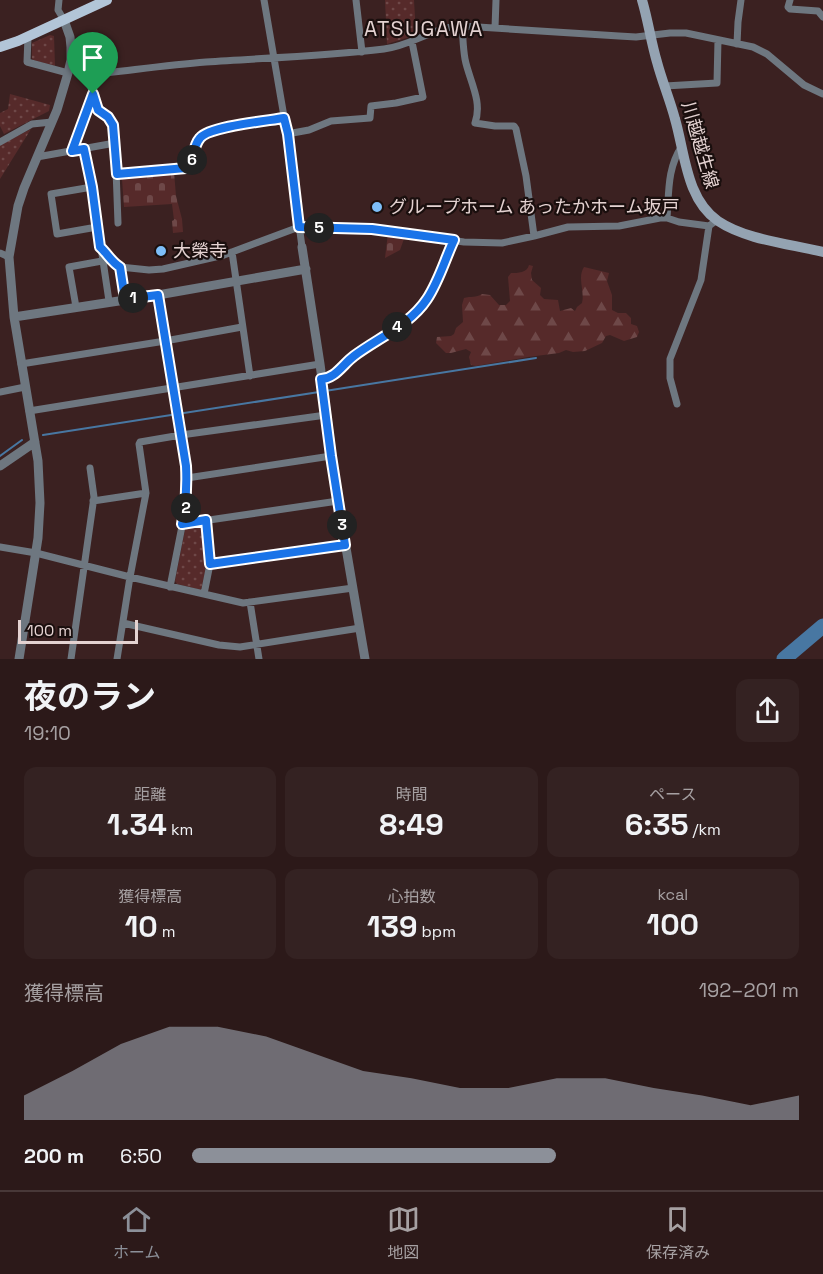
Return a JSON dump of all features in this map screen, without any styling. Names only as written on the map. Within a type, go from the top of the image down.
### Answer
[{"type":"main road","points":[[0,47],[28,37],[61,15],[106,0]]},
{"type":"main road","name":"川越越生線","points":[[642,0],[694,192],[713,223],[823,252]]},
{"type":"street","points":[[20,659],[36,553],[40,503],[38,461],[5,255],[24,188],[61,100],[71,60],[70,37],[54,0]]},
{"type":"street","points":[[59,0],[61,15]]},
{"type":"street","points":[[264,0],[288,134],[331,456],[365,659]]},
{"type":"street","points":[[356,0],[362,52]]},
{"type":"street","points":[[495,28],[496,0]]},
{"type":"street","points":[[737,44],[741,0]]},
{"type":"street","points":[[790,0],[788,7],[790,9],[818,11],[823,17]]},
{"type":"street","points":[[87,75],[204,62],[389,49],[412,42],[442,28],[462,26],[636,37],[686,33],[753,47],[767,54],[804,85],[823,94]]},
{"type":"street","points":[[462,26],[465,58],[477,102],[475,123],[514,126],[516,129],[526,176],[534,236]]},
{"type":"street","points":[[28,37],[27,62],[68,73]]},
{"type":"street","points":[[665,86],[717,82],[718,40]]},
{"type":"street","points":[[288,134],[309,130],[331,121],[370,118],[371,106],[396,104],[423,97],[412,42]]},
{"type":"street","points":[[71,60],[87,75],[98,110],[111,121],[115,143],[118,223]]},
{"type":"street","points":[[72,151],[93,94]]},
{"type":"street","points":[[117,174],[186,168],[190,166],[195,146],[205,134],[230,127],[284,118]]},
{"type":"street","points":[[0,142],[32,124],[52,122]]},
{"type":"street","points":[[37,157],[115,143]]},
{"type":"street","points":[[667,218],[670,174],[675,156],[682,146]]},
{"type":"street","points":[[84,149],[92,187],[108,302]]},
{"type":"street","points":[[92,187],[51,194],[57,234],[97,227]]},
{"type":"street","points":[[100,247],[120,267],[149,270],[163,269],[232,252],[299,227],[372,229],[464,242],[502,243],[568,226],[619,226],[660,218],[679,222],[713,223],[701,280],[670,359],[670,378],[676,404]]},
{"type":"street","points":[[321,379],[331,378],[346,362],[405,321],[421,307],[433,290],[454,240]]},
{"type":"street","points":[[232,252],[250,376]]},
{"type":"street","points":[[76,307],[69,267],[102,261]]},
{"type":"street","points":[[120,267],[125,299]]},
{"type":"street","points":[[14,317],[306,269]]},
{"type":"street","points":[[158,295],[187,478],[186,506],[170,587]]},
{"type":"street","points":[[21,364],[242,327]]},
{"type":"street","points":[[29,411],[320,364]]},
{"type":"street","points":[[0,392],[25,387]]},
{"type":"street","points":[[117,659],[146,493],[140,442],[326,415]]},
{"type":"street","points":[[0,466],[35,442]]},
{"type":"street","points":[[187,478],[331,456]]},
{"type":"street","points":[[71,659],[94,497],[90,468]]},
{"type":"street","points":[[93,501],[146,493]]},
{"type":"street","points":[[182,524],[338,501]]},
{"type":"street","points":[[204,594],[210,564],[206,520]]},
{"type":"street","points":[[210,564],[345,545]]},
{"type":"street","points":[[0,547],[36,553],[243,603],[353,588]]},
{"type":"street","points":[[250,602],[259,659]]},
{"type":"street","points":[[123,623],[219,645],[240,647],[360,628]]},
{"type":"green space","points":[[385,0],[414,0],[416,35],[387,44]]},
{"type":"green space","points":[[50,35],[54,36],[55,66],[32,58],[32,43]]},
{"type":"green space","points":[[10,94],[50,105],[49,111],[4,134],[0,126],[0,113],[8,109]]},
{"type":"green space","points":[[31,129],[0,179],[0,145]]},
{"type":"green space","points":[[174,172],[183,232],[173,233],[172,204],[124,207],[122,179],[124,176]]},
{"type":"green space","points":[[388,233],[405,236],[400,250],[385,258]]},
{"type":"green space","points":[[529,265],[533,266],[532,280],[541,288],[540,295],[544,299],[558,300],[560,311],[571,308],[575,311],[582,303],[581,276],[584,267],[609,273],[607,281],[612,295],[612,310],[626,313],[631,318],[631,324],[637,326],[639,332],[637,337],[624,341],[610,335],[606,336],[602,343],[585,351],[566,350],[476,366],[471,365],[469,357],[471,352],[466,349],[446,353],[436,343],[437,337],[451,336],[463,322],[464,298],[482,294],[490,295],[499,305],[506,305],[510,301],[508,277],[511,273],[524,271]]},
{"type":"green space","points":[[199,525],[202,527],[207,563],[201,590],[177,584],[175,581],[185,530],[188,527]]},
{"type":"waterway","points":[[325,391],[536,358]]},
{"type":"waterway","points":[[43,435],[319,392]]},
{"type":"waterway","points":[[0,456],[22,440]]},
{"type":"waterway","points":[[784,659],[823,626]]},
{"type":"place","name":"グループホーム あったかホーム坂戸","points":[[377,207]]},
{"type":"place","name":"大榮寺","points":[[161,251]]},
{"type":"district","name":"ATSUGAWA","points":[[424,29]]},
{"type":"route","points":[[93,94],[98,110],[108,117],[113,125],[117,174],[186,168],[190,166],[195,146],[205,134],[230,127],[284,118],[299,227],[372,229],[454,240],[433,290],[421,307],[405,321],[346,362],[331,378],[321,379],[345,545],[210,564],[206,520],[182,524],[186,506],[186,466],[158,295],[125,299],[120,267],[100,247],[84,149],[72,151],[93,94]]}]
